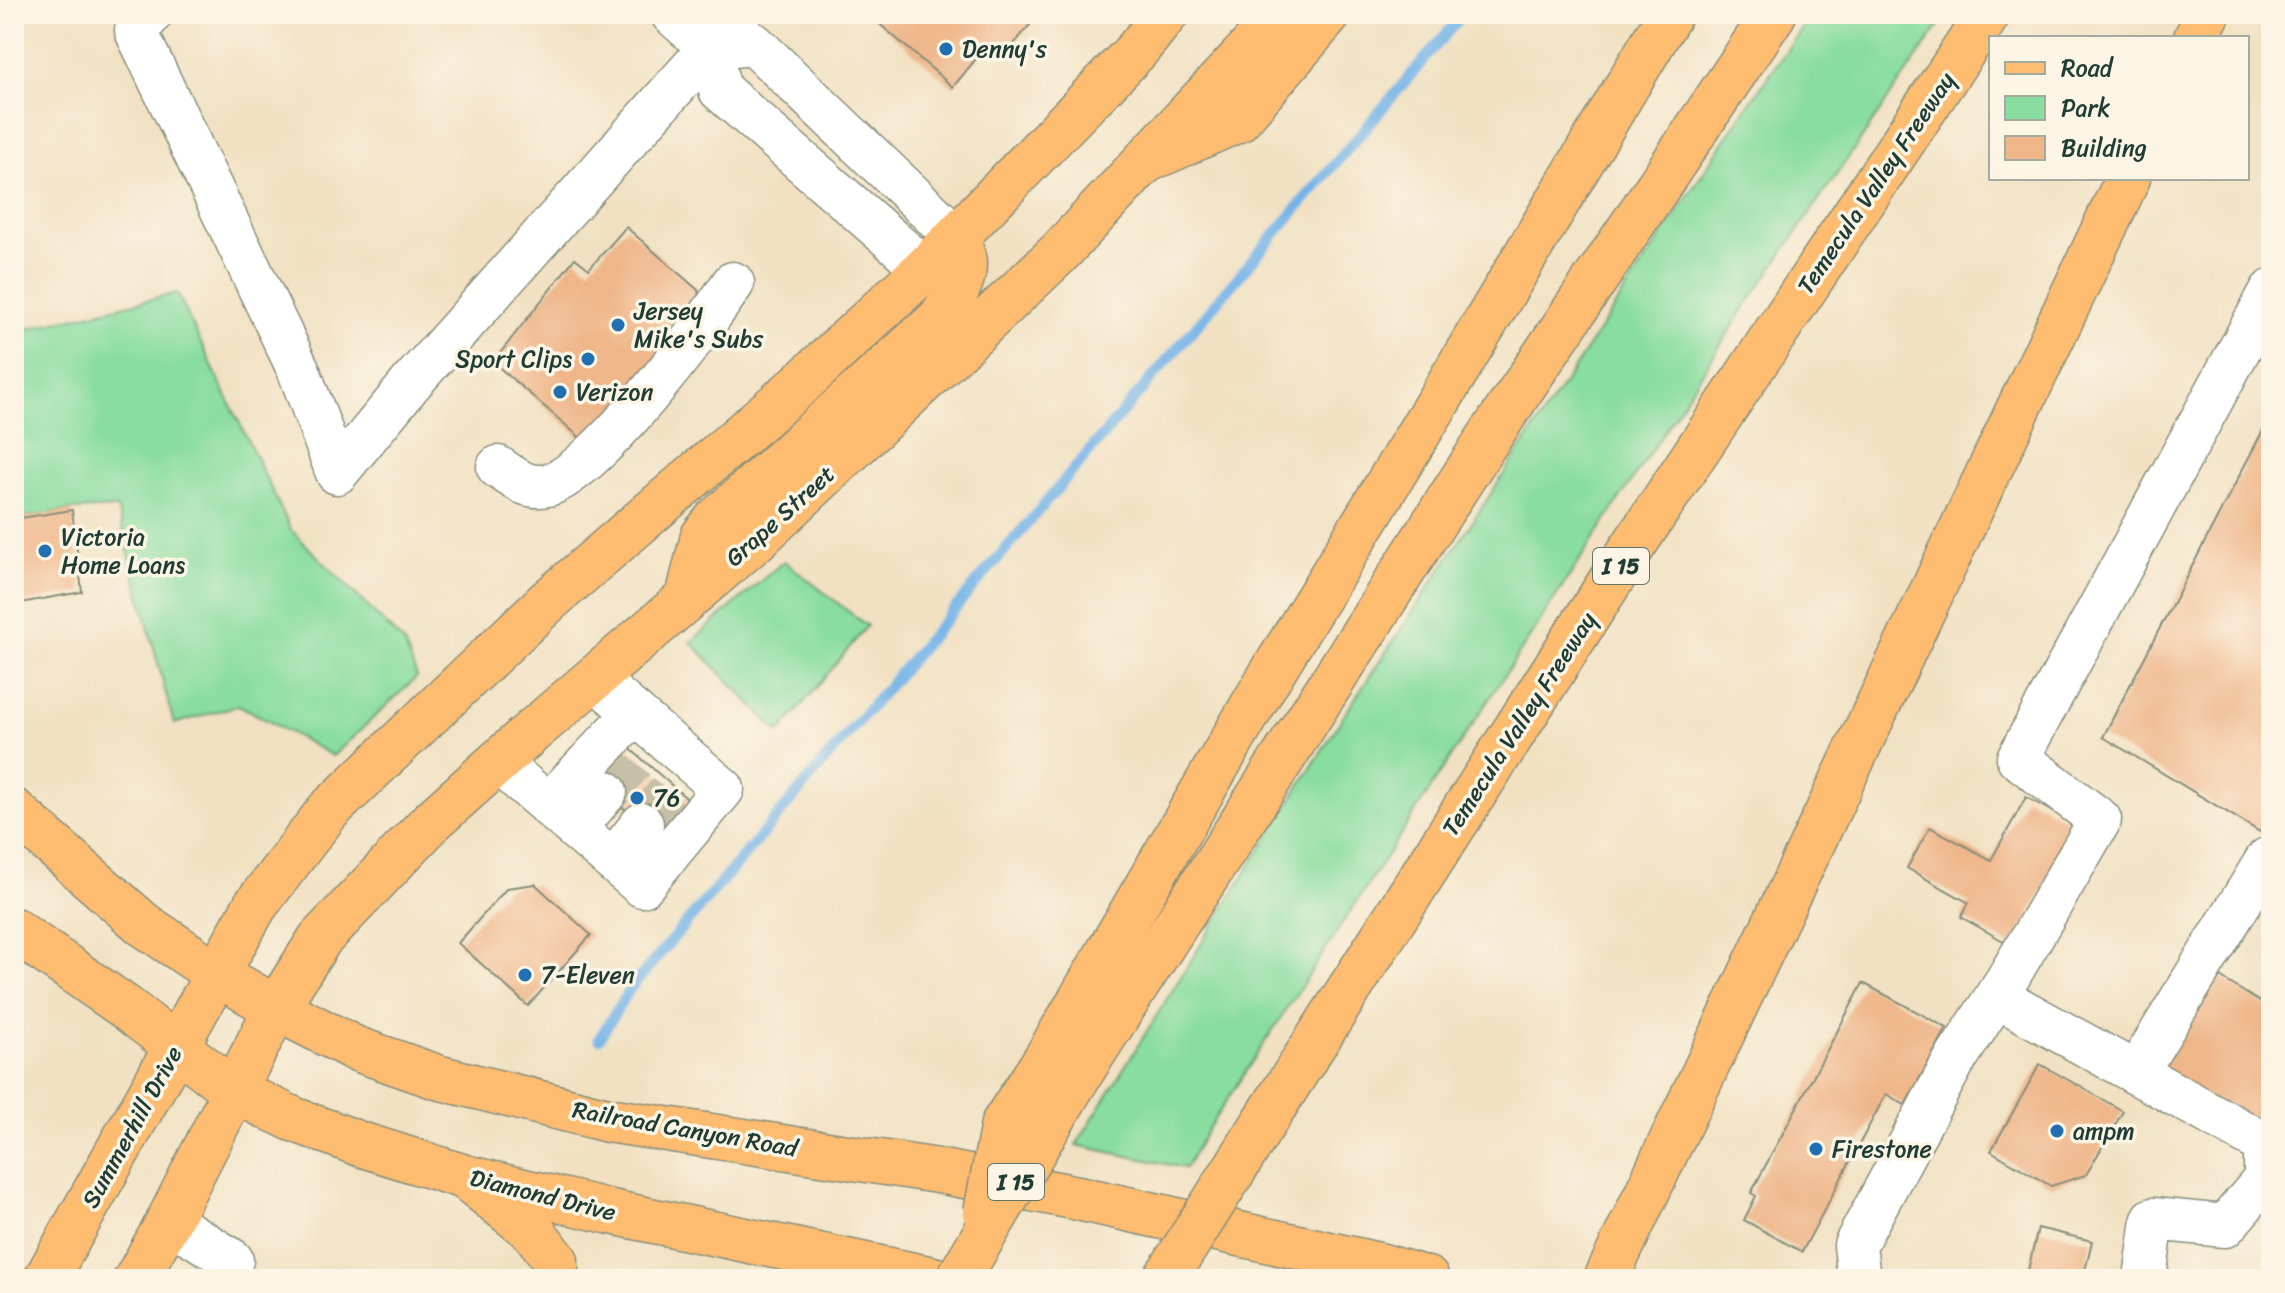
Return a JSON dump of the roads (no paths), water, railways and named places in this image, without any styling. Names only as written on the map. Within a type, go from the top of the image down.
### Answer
[{"type":"main road","points":[[217,974],[255,906],[328,811],[547,602],[797,387],[925,269],[1136,51],[1166,14]]},
{"type":"main road","name":"Grape Street","points":[[276,1008],[320,939],[431,822],[758,538],[1060,252],[1253,45],[1278,14]]},
{"type":"main road","points":[[1145,161],[1238,120],[1329,14]]},
{"type":"main road","points":[[1059,1073],[1264,686],[1670,14]]},
{"type":"main road","name":"I 15","points":[[969,1262],[1059,1073],[1774,14]]},
{"type":"main road","name":"Temecula Valley Freeway","points":[[1165,1279],[1622,563],[1988,14]]},
{"type":"main road","points":[[2197,36],[2208,14]]},
{"type":"main road","points":[[1606,1279],[2127,180]]},
{"type":"main road","points":[[688,597],[703,536],[716,520],[938,321],[961,279],[964,262],[957,238]]},
{"type":"main road","name":"Railroad Canyon Road","points":[[14,811],[143,924],[217,974],[354,1048],[437,1077],[608,1120],[985,1180],[1078,1198],[1383,1266],[1427,1279]]},
{"type":"main road","points":[[14,930],[125,1007],[176,1047]]},
{"type":"main road","name":"Summerhill Drive","points":[[46,1279],[217,974]]},
{"type":"main road","points":[[136,1279],[276,1008]]},
{"type":"main road","name":"Diamond Drive","points":[[176,1047],[234,1091],[293,1119],[465,1177],[611,1212],[933,1279]]},
{"type":"main road","points":[[465,1177],[533,1231],[556,1261],[556,1279]]},
{"type":"lane","points":[[672,14],[710,48],[720,90],[925,269]]},
{"type":"lane","points":[[140,20],[299,371],[337,473],[420,373],[740,14]]},
{"type":"lane","points":[[710,48],[754,44],[957,238]]},
{"type":"lane","points":[[498,467],[520,482],[534,486],[550,485],[572,471],[625,421],[714,312],[733,283]]},
{"type":"lane","points":[[1859,1279],[1855,1245],[1953,1063],[2100,820],[2018,758],[2271,291]]},
{"type":"lane","points":[[498,762],[642,886],[723,789],[683,774],[594,678]]},
{"type":"lane","points":[[562,817],[644,734]]},
{"type":"lane","points":[[562,817],[606,792]]},
{"type":"lane","points":[[613,861],[642,824]]},
{"type":"lane","points":[[2136,1073],[2267,859],[2271,858]]},
{"type":"lane","points":[[1996,996],[2265,1144],[2268,1181],[2225,1226],[2153,1219],[2145,1279]]},
{"type":"lane","points":[[167,1224],[232,1260]]},
{"type":"waterway","points":[[599,1039],[629,990],[1463,14]]},
{"type":"tunnel","points":[[606,792],[638,756]]},
{"type":"tunnel","points":[[642,824],[673,787]]},
{"type":"place","name":"Denny's","points":[[946,49]]},
{"type":"place","name":"Jersey Mike's Subs","points":[[618,325]]},
{"type":"place","name":"Sport Clips","points":[[588,359]]},
{"type":"place","name":"Verizon","points":[[560,392]]},
{"type":"place","name":"Victoria Home Loans","points":[[45,551]]},
{"type":"place","name":"76","points":[[637,798]]},
{"type":"place","name":"7-Eleven","points":[[525,975]]},
{"type":"place","name":"ampm","points":[[2057,1131]]},
{"type":"place","name":"Firestone","points":[[1816,1149]]}]
